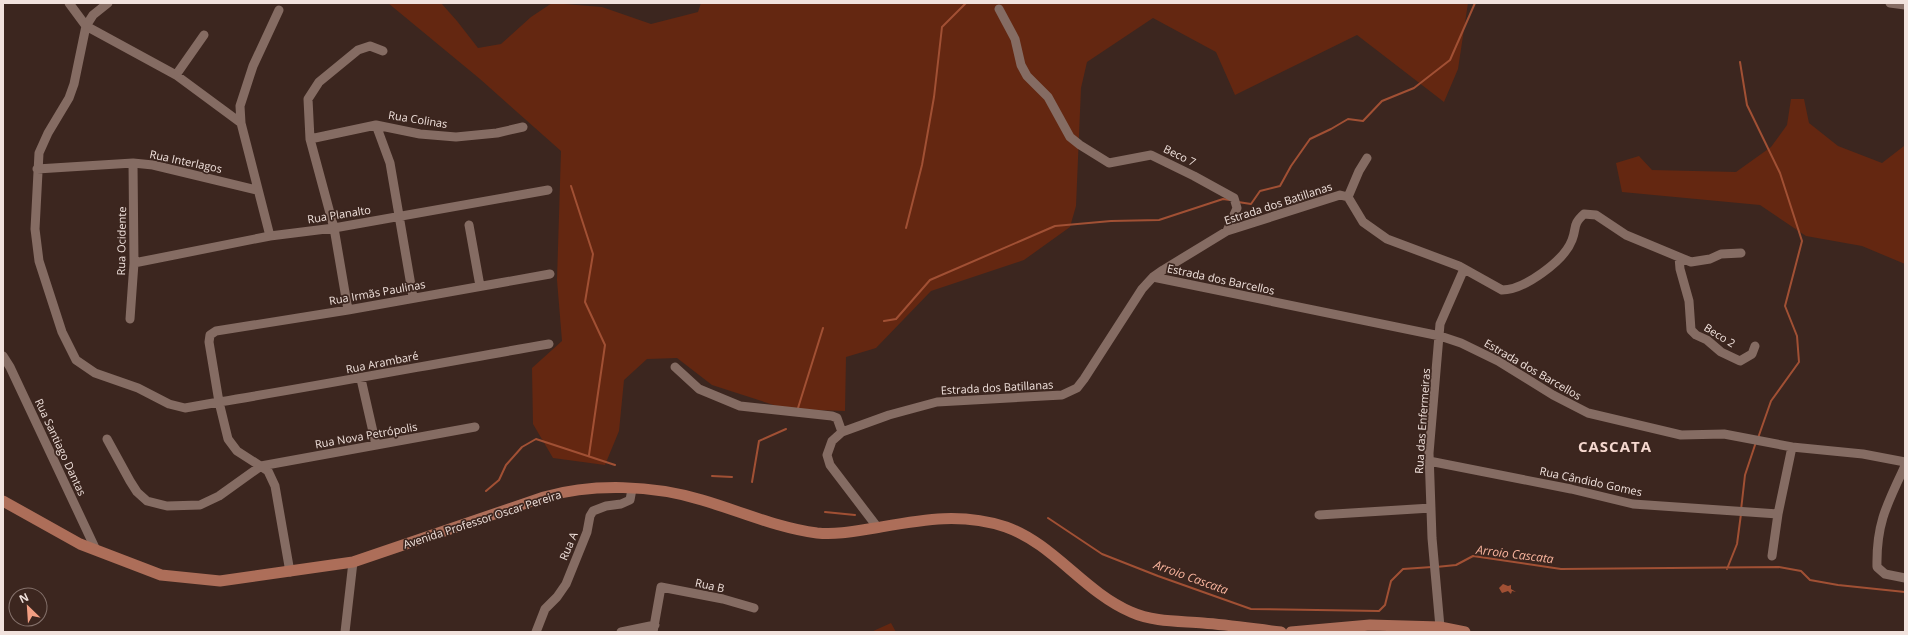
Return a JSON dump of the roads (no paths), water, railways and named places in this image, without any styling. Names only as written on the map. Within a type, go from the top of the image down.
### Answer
[{"type":"main road","name":"Avenida Professor Oscar Pereira","points":[[3,501],[80,544],[161,575],[213,581],[290,572],[353,562],[552,495],[590,489],[632,489],[671,492],[702,500],[779,525],[817,533],[843,534],[951,517],[976,520],[998,526],[1030,538],[1089,584],[1131,612],[1157,620],[1224,625],[1280,632]]},
{"type":"main road","points":[[1291,632],[1370,625],[1440,628],[1465,632]]},
{"type":"street","points":[[69,3],[86,26],[176,75],[241,123]]},
{"type":"street","points":[[86,26],[93,15],[108,3]]},
{"type":"street","points":[[1890,3],[1905,5]]},
{"type":"street","name":"Beco 7","points":[[999,9],[1015,39],[1021,66],[1027,76],[1048,97],[1070,136],[1080,145],[1109,163],[1151,155],[1234,198],[1237,208],[1227,231]]},
{"type":"street","points":[[270,236],[241,123],[240,106],[253,66],[279,10]]},
{"type":"street","name":"Rua Arambaré","points":[[86,26],[74,84],[69,98],[48,133],[39,153],[35,229],[39,261],[62,332],[76,360],[95,373],[138,388],[169,404],[185,408],[361,379],[549,344]]},
{"type":"street","points":[[176,75],[204,34]]},
{"type":"street","points":[[348,310],[334,228],[310,139],[308,99],[319,82],[358,50],[370,46],[383,51]]},
{"type":"street","points":[[376,125],[390,163],[413,297]]},
{"type":"street","name":"Rua Colinas","points":[[310,139],[376,125],[420,134],[456,137],[497,133],[523,126]]},
{"type":"street","points":[[1348,197],[1359,171],[1367,158]]},
{"type":"street","name":"Rua Interlagos","points":[[37,169],[132,163],[153,165],[257,190]]},
{"type":"street","name":"Rua Ocidente","points":[[130,319],[134,263],[132,163]]},
{"type":"street","name":"Rua Planalto","points":[[134,263],[270,236],[334,228],[548,190]]},
{"type":"street","name":"Estrada dos Batillanas","points":[[842,432],[890,415],[937,402],[1062,395],[1076,388],[1084,379],[1142,289],[1153,277],[1227,231],[1340,195],[1348,197],[1363,222],[1387,239],[1440,258],[1464,269],[1502,290],[1509,290],[1523,284],[1554,264],[1564,255],[1572,240],[1576,222],[1584,214],[1596,215],[1626,235],[1691,262],[1710,260],[1721,254],[1741,253]]},
{"type":"street","points":[[469,225],[480,286]]},
{"type":"street","name":"Beco 2","points":[[1679,257],[1680,269],[1689,301],[1691,330],[1696,335],[1707,340],[1721,352],[1740,360],[1752,354],[1755,346]]},
{"type":"street","name":"Rua das Enfermeiras","points":[[1440,628],[1429,461],[1440,324],[1464,269]]},
{"type":"street","name":"Rua Irmãs Paulinas","points":[[218,402],[209,342],[210,335],[216,331],[348,310],[413,297],[550,274]]},
{"type":"street","name":"Estrada dos Barcellos","points":[[1153,277],[1440,336],[1461,343],[1498,361],[1552,395],[1588,413],[1681,435],[1724,434],[1792,447],[1863,454],[1905,462]]},
{"type":"street","name":"Rua Santiago Dantas","points":[[3,356],[96,550]]},
{"type":"street","points":[[675,367],[699,389],[740,406],[832,416],[837,418],[842,432],[832,441],[828,455],[830,465],[878,528]]},
{"type":"street","points":[[361,379],[376,445]]},
{"type":"street","points":[[218,402],[228,439],[237,451],[261,466],[271,475],[275,486],[290,572]]},
{"type":"street","name":"Rua Nova Petrópolis","points":[[261,466],[475,427]]},
{"type":"street","points":[[107,439],[137,492],[147,501],[167,506],[200,505],[219,496],[261,466]]},
{"type":"street","points":[[1772,556],[1778,514],[1792,447]]},
{"type":"street","name":"Rua Cândido Gomes","points":[[1429,461],[1571,489],[1633,504],[1778,514]]},
{"type":"street","points":[[1905,466],[1883,514],[1876,544],[1877,567],[1885,574],[1905,578]]},
{"type":"street","name":"Rua A","points":[[536,632],[545,609],[557,597],[566,584],[587,532],[590,516],[593,511],[606,506],[621,504],[630,500],[632,489]]},
{"type":"street","points":[[1319,515],[1431,508]]},
{"type":"street","points":[[345,632],[353,562]]},
{"type":"street","name":"Rua B","points":[[654,628],[661,587],[723,599],[754,608]]},
{"type":"street","points":[[621,632],[654,628]]},
{"type":"waterway","points":[[906,228],[922,165],[934,97],[942,27],[966,3]]},
{"type":"waterway","points":[[1238,202],[1251,204],[1260,191],[1280,186],[1291,166],[1310,139],[1348,119],[1363,121],[1382,101],[1414,88],[1450,60],[1475,3]]},
{"type":"waterway","points":[[1740,62],[1747,105],[1780,173],[1802,241],[1785,306],[1797,336],[1799,362],[1771,401],[1758,438]]},
{"type":"waterway","points":[[571,186],[593,254],[585,302],[605,345],[589,455]]},
{"type":"waterway","points":[[884,321],[896,319],[930,280],[1055,226],[1111,221],[1159,220],[1223,199],[1230,200]]},
{"type":"waterway","points":[[798,408],[823,328]]},
{"type":"waterway","points":[[752,482],[759,441],[786,429]]},
{"type":"waterway","name":"Arroio Cascata","points":[[486,491],[499,480],[506,465],[522,447],[536,439],[615,465]]},
{"type":"waterway","points":[[1741,510],[1745,475],[1756,442]]},
{"type":"waterway","name":"Arroio Cascata","points":[[712,476],[732,477]]},
{"type":"waterway","name":"Arroio Cascata","points":[[825,512],[855,515]]},
{"type":"waterway","points":[[1727,569],[1737,544],[1741,514]]},
{"type":"waterway","name":"Arroio Cascata","points":[[1048,518],[1102,554],[1158,576],[1251,609],[1379,611],[1385,605],[1391,581],[1403,569],[1432,567]]},
{"type":"waterway","name":"Arroio Cascata","points":[[1436,567],[1456,565],[1473,556],[1561,569],[1779,567],[1801,571],[1810,580],[1838,585],[1905,592]]},
{"type":"district","name":"CASCATA","points":[[1615,446]]}]
